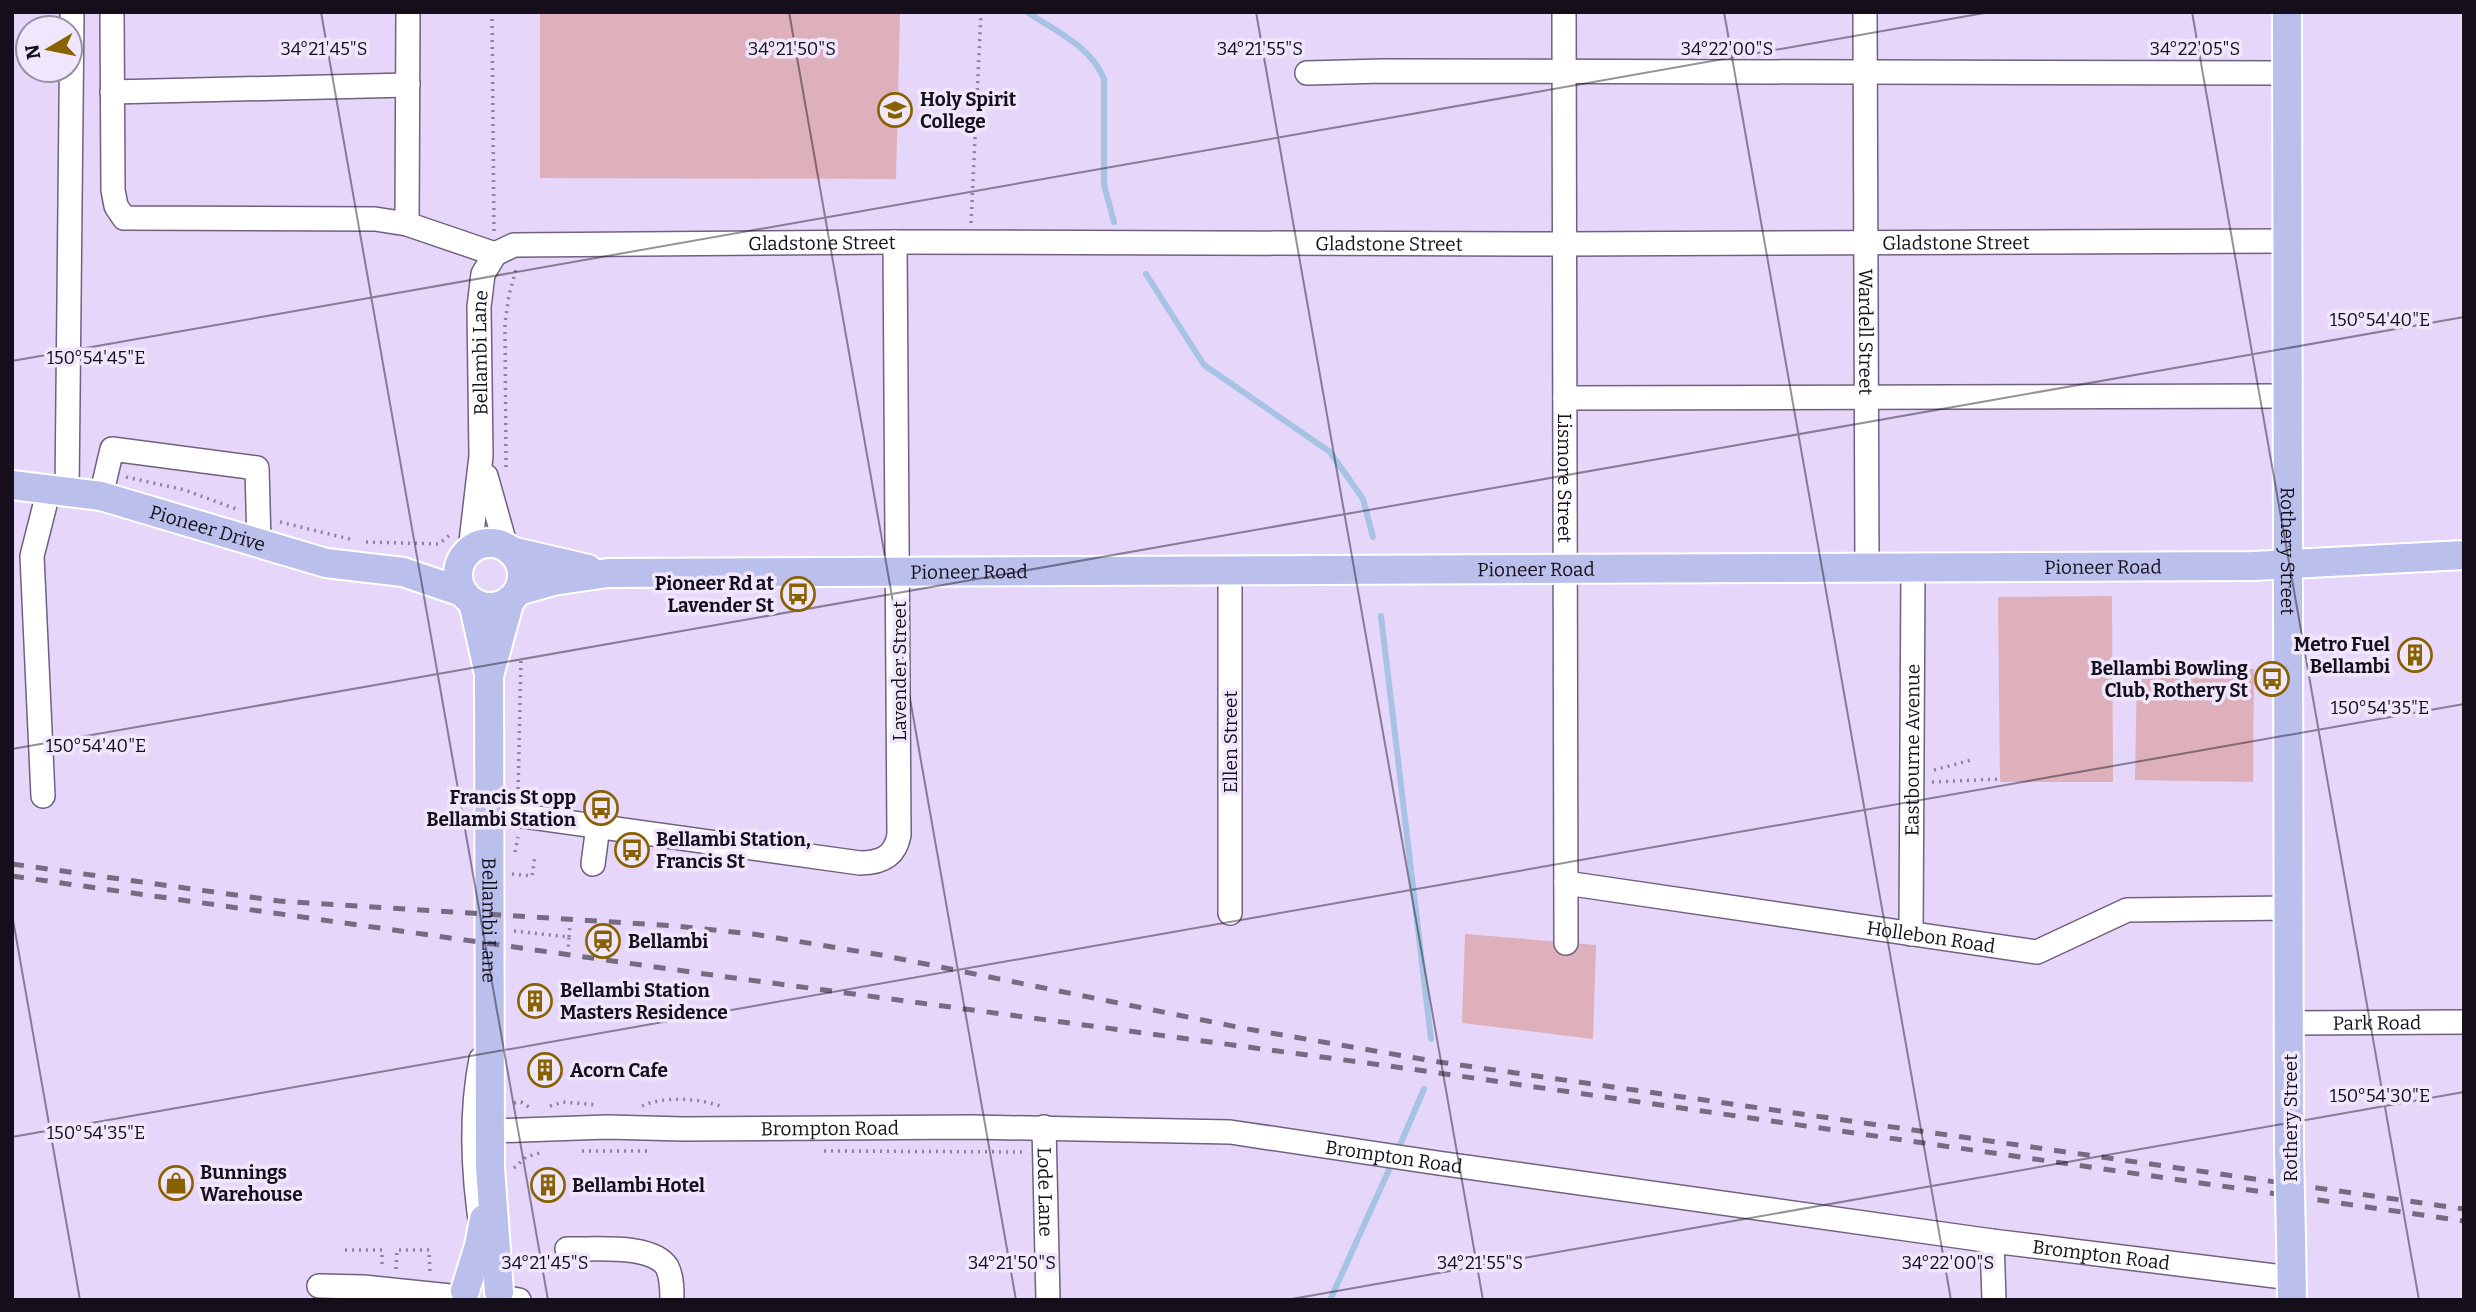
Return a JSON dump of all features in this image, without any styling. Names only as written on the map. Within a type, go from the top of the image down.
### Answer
[{"type":"main road","name":"Rothery Street","points":[[2287,12],[2291,1289]]},
{"type":"main road","name":"Pioneer Drive","points":[[12,485],[101,496],[326,563],[403,572],[468,597]]},
{"type":"main road","name":"Pioneer Road","points":[[467,552],[487,542],[554,563],[608,573]]},
{"type":"main road","points":[[509,549],[521,566],[522,574],[514,595]]},
{"type":"main road","name":"Pioneer Drive","points":[[403,572],[467,552]]},
{"type":"main road","points":[[467,552],[458,573],[468,597]]},
{"type":"main road","name":"Pioneer Road","points":[[468,597],[492,607],[514,595],[552,582],[608,573],[2287,566],[2464,555]]},
{"type":"main road","name":"Bellambi Lane","points":[[489,674],[514,595]]},
{"type":"main road","name":"Bellambi Lane","points":[[468,597],[489,674],[490,1167]]},
{"type":"main road","points":[[461,1296],[482,1233],[490,1167]]},
{"type":"main road","points":[[490,1167],[506,1297]]},
{"type":"main road","points":[[461,1296],[478,1285],[493,1288],[506,1297]]},
{"type":"street","points":[[43,796],[32,556],[58,491],[72,12]]},
{"type":"street","points":[[112,12],[113,190],[116,206],[124,218],[375,219],[407,224],[495,254]]},
{"type":"street","points":[[407,224],[408,12]]},
{"type":"street","name":"Lismore Street","points":[[1564,12],[1566,943]]},
{"type":"street","name":"Wardell Street","points":[[1865,12],[1867,568]]},
{"type":"street","points":[[1307,73],[2287,73]]},
{"type":"street","points":[[112,92],[408,85]]},
{"type":"street","name":"Gladstone Street","points":[[495,254],[514,245],[895,242],[1564,244],[2287,240]]},
{"type":"street","name":"Lavender Street","points":[[598,826],[860,863],[886,858],[895,849],[899,835],[895,242]]},
{"type":"street","name":"Bellambi Lane","points":[[467,552],[481,456],[479,307],[483,274],[495,254]]},
{"type":"street","points":[[1565,398],[2287,396]]},
{"type":"street","points":[[101,496],[112,449],[257,468],[259,543]]},
{"type":"street","name":"Bellambi Lane","points":[[481,456],[492,505],[509,549]]},
{"type":"street","name":"Eastbourne Avenue","points":[[1911,934],[1913,568]]},
{"type":"street","name":"Ellen Street","points":[[1230,570],[1230,913]]},
{"type":"street","points":[[488,811],[598,826],[593,864]]},
{"type":"street","name":"Hollebon Road","points":[[1566,883],[2037,952],[2127,910],[2288,908]]},
{"type":"street","points":[[482,1233],[475,1189],[476,1091],[489,1017]]},
{"type":"street","name":"Park Road","points":[[2289,1023],[2464,1022]]},
{"type":"street","name":"Brompton Road","points":[[490,1131],[607,1127],[1044,1127],[1230,1132],[1992,1241],[2291,1289]]},
{"type":"street","name":"Lode Lane","points":[[1044,1127],[1048,1300]]},
{"type":"street","points":[[1992,1241],[1994,1300]]},
{"type":"street","points":[[567,1249],[641,1251],[653,1255],[663,1262],[669,1272],[672,1300]]},
{"type":"street","points":[[367,1300],[319,1286],[461,1296]]},
{"type":"path","points":[[492,12],[495,254],[517,266],[505,323],[506,474]]},
{"type":"path","points":[[971,227],[981,12]]},
{"type":"path","points":[[518,800],[521,656]]},
{"type":"path","points":[[1931,771],[1971,760]]},
{"type":"path","points":[[1932,782],[2000,779]]},
{"type":"path","points":[[511,873],[532,876],[535,856]]},
{"type":"path","points":[[568,950],[570,924]]},
{"type":"path","points":[[508,930],[569,937]]},
{"type":"path","points":[[345,1250],[382,1251],[383,1273]]},
{"type":"path","points":[[396,1277],[397,1250],[429,1250],[430,1281]]},
{"type":"shaded area","points":[[540,12],[900,12],[896,179],[540,178]]},
{"type":"shaded area","points":[[2112,596],[2113,782],[2000,782],[1998,597]]},
{"type":"shaded area","points":[[2137,667],[2254,669],[2253,782],[2135,780]]},
{"type":"shaded area","points":[[1465,934],[1596,945],[1593,1039],[1462,1023]]},
{"type":"waterway","points":[[1027,12],[1081,48],[1098,67],[1104,79],[1104,185],[1114,222]]},
{"type":"waterway","points":[[1146,274],[1204,365],[1330,452],[1363,499],[1373,537]]},
{"type":"waterway","points":[[1381,616],[1431,1039]]},
{"type":"waterway","points":[[1397,1152],[1424,1089]]},
{"type":"waterway","points":[[1330,1300],[1393,1161]]},
{"type":"railway","points":[[12,864],[279,901],[676,926],[753,934],[881,955],[1242,1028],[1439,1062],[2464,1209]]},
{"type":"railway","points":[[12,876],[705,974],[1411,1069],[2464,1221]]},
{"type":"place","name":"Holy Spirit College","points":[[895,110]]},
{"type":"place","name":"Pioneer Rd at Lavender St","points":[[798,594]]},
{"type":"place","name":"Metro Fuel Bellambi","points":[[2415,655]]},
{"type":"place","name":"Bellambi Bowling Club, Rothery St","points":[[2272,679]]},
{"type":"place","name":"Francis St opp Bellambi Station","points":[[601,808]]},
{"type":"place","name":"Bellambi Station, Francis St","points":[[632,850]]},
{"type":"place","name":"Bellambi","points":[[603,941]]},
{"type":"place","name":"Bellambi Station Masters Residence","points":[[535,1001]]},
{"type":"place","name":"Acorn Cafe","points":[[545,1070]]},
{"type":"place","name":"Bunnings Warehouse","points":[[176,1183]]},
{"type":"place","name":"Bellambi Hotel","points":[[548,1185]]}]
